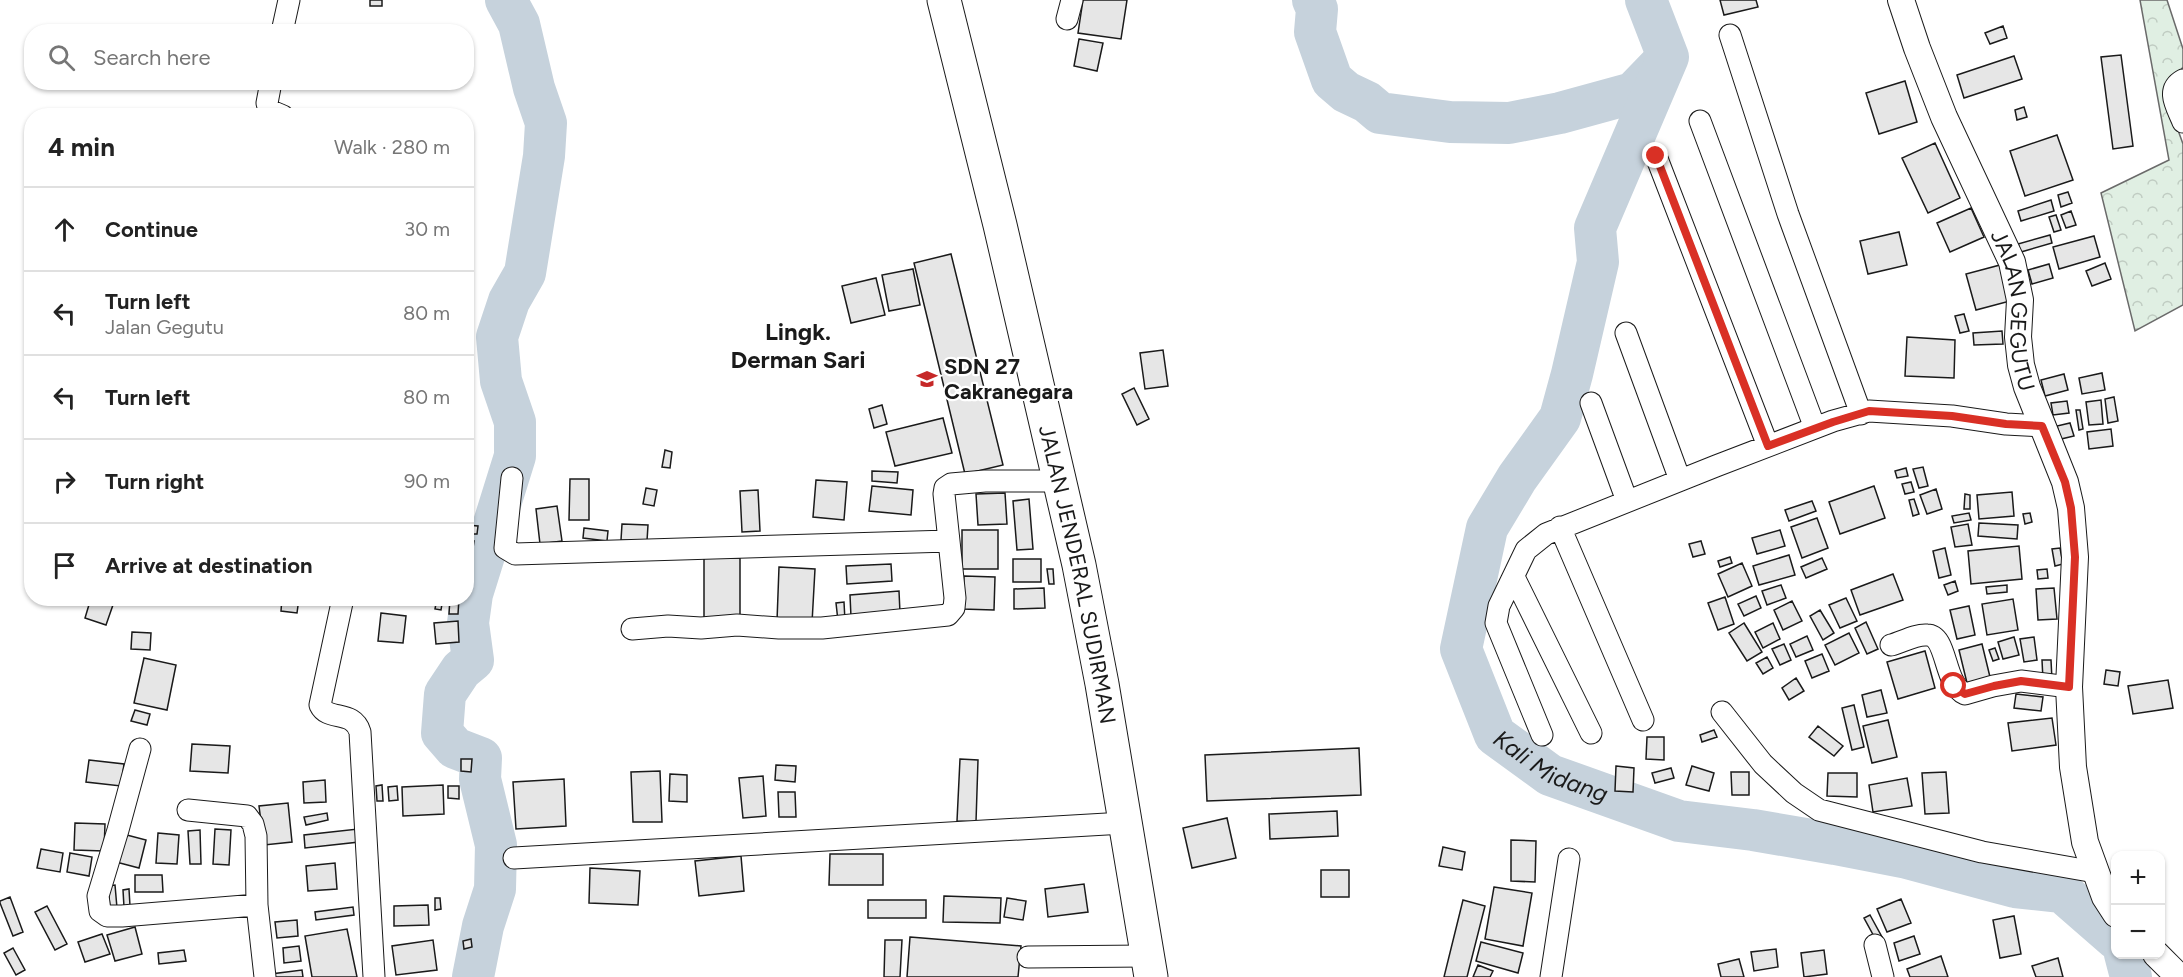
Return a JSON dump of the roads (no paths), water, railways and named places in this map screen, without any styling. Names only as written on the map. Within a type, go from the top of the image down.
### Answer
[{"type":"highway","name":"JALAN JENDERAL SUDIRMAN","points":[[944,0],[1079,565],[1102,684],[1149,966]]},
{"type":"street","points":[[284,24],[289,0]]},
{"type":"street","name":"JALAN GEGUTU","points":[[1901,0],[1944,117],[2012,262],[2020,300],[2018,338],[2021,365],[2027,387],[2065,482],[2071,508],[2075,557],[2069,687],[2070,729],[2078,805],[2085,842],[2095,872],[2111,907]]},
{"type":"street","points":[[1730,35],[1788,214],[1861,414]]},
{"type":"street","points":[[2183,80],[2175,86],[2172,95],[2183,122]]},
{"type":"street","points":[[268,108],[269,90]]},
{"type":"street","points":[[1700,122],[1815,428]]},
{"type":"street","points":[[1656,156],[1768,446]]},
{"type":"street","points":[[1626,333],[1680,480]]},
{"type":"street","points":[[1591,403],[1627,501]]},
{"type":"street","points":[[1542,735],[1496,623],[1499,606],[1526,550],[1546,534],[1815,428],[1869,411],[1952,416],[2006,424],[2042,426]]},
{"type":"street","points":[[512,478],[505,548],[515,554],[949,541]]},
{"type":"street","points":[[632,629],[737,625],[822,628],[948,615],[954,608],[955,598],[945,488],[951,484],[985,482],[1061,482]]},
{"type":"street","points":[[1560,527],[1644,720]]},
{"type":"street","points":[[1514,577],[1591,734]]},
{"type":"street","points":[[341,606],[320,705],[326,712],[352,719],[358,724],[360,732],[374,977]]},
{"type":"street","points":[[1891,645],[1926,634],[1933,637],[1940,643],[1954,686],[1965,694],[2021,681],[2069,687]]},
{"type":"street","points":[[1722,712],[1763,764],[1794,794],[1819,810],[1982,852],[2095,872]]},
{"type":"street","points":[[140,749],[98,896],[100,911],[107,916],[122,916],[257,905]]},
{"type":"street","points":[[188,810],[247,816],[250,820],[256,836],[257,905],[265,977]]},
{"type":"street","points":[[514,858],[1124,823]]},
{"type":"street","points":[[1551,977],[1569,859]]},
{"type":"street","points":[[1875,945],[1883,977]]},
{"type":"street","points":[[1028,957],[1149,966]]},
{"type":"street","points":[[2161,959],[2179,977]]},
{"type":"waterway","points":[[474,588],[515,456],[515,422],[501,381],[497,337],[509,301],[525,273],[544,156],[546,123],[534,88],[519,24],[506,0]]},
{"type":"waterway","points":[[1313,0],[1317,9],[1315,32],[1332,80],[1346,92],[1367,102],[1380,113],[1450,122],[1509,123],[1560,113],[1633,93],[1663,62]]},
{"type":"waterway","name":"Kali Midang","points":[[1646,0],[1668,57],[1595,228],[1598,262],[1560,418],[1517,478],[1487,528],[1461,649],[1495,735],[1550,775],[1679,821],[1753,830],[1835,844],[1907,858],[2015,887],[2062,892],[2111,935]]},
{"type":"waterway","points":[[470,606],[468,623],[473,660],[461,670],[445,694],[442,733],[455,748],[481,758],[480,779],[496,845],[495,889],[483,926],[473,977]]},
{"type":"waterway","name":"Kali Midang","points":[[2126,959],[2131,977]]},
{"type":"place","name":"SDN 27 Cakranegara","points":[[927,379]]},
{"type":"district","name":"Lingk. Derman Sari","points":[[798,346]]}]
